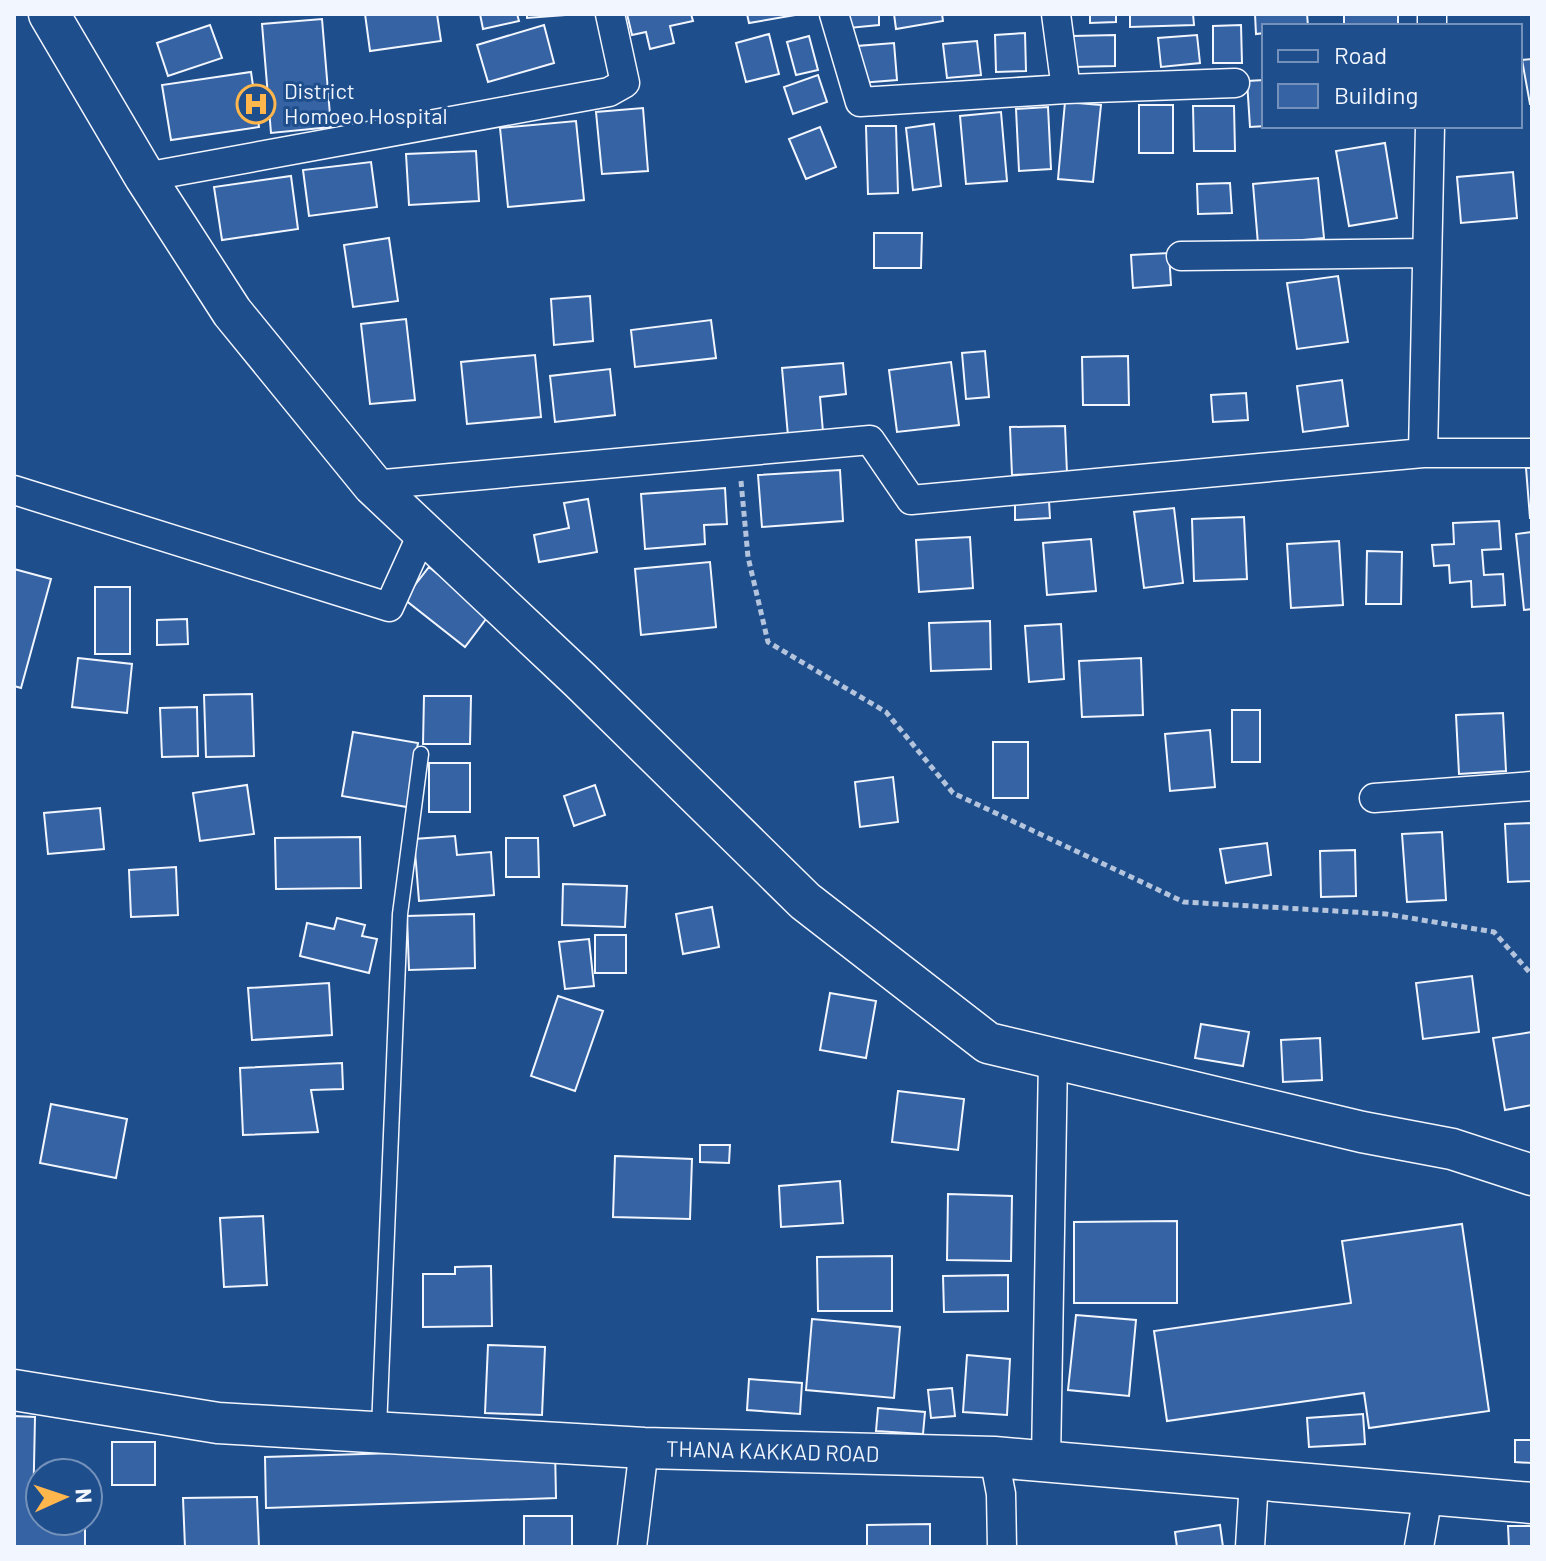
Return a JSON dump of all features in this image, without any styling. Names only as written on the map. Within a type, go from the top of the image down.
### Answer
[{"type":"main road","points":[[49,14],[145,177],[232,312],[373,485],[805,901],[988,1043],[1362,1132],[1452,1149],[1532,1175]]},
{"type":"main road","name":"THANA KAKKAD ROAD","points":[[14,1390],[218,1423],[644,1448],[994,1457],[1532,1503]]},
{"type":"street","points":[[145,177],[609,92],[625,83],[610,14]]},
{"type":"street","points":[[834,14],[860,102],[1066,89],[1235,83]]},
{"type":"street","points":[[1056,14],[1066,89]]},
{"type":"street","points":[[1423,453],[1430,128]]},
{"type":"street","points":[[1181,256],[1427,253]]},
{"type":"street","points":[[373,485],[870,440],[911,500],[1423,453],[1532,453]]},
{"type":"street","points":[[14,490],[389,607],[423,532]]},
{"type":"street","points":[[1374,798],[1532,786]]},
{"type":"street","points":[[1046,1461],[1053,1059]]},
{"type":"street","points":[[632,1547],[644,1448]]},
{"type":"street","points":[[994,1457],[1001,1494],[1002,1547]]},
{"type":"street","points":[[1250,1547],[1254,1480]]},
{"type":"street","points":[[1419,1547],[1428,1495]]},
{"type":"lane","points":[[379,1433],[400,914],[421,754]]},
{"type":"path","points":[[738,450],[748,557],[768,642],[886,712],[953,793],[1184,902],[1386,914],[1494,932],[1532,975]]},
{"type":"building","points":[[365,14],[437,14],[441,41],[370,51]]},
{"type":"building","points":[[480,14],[517,14],[519,21],[483,29]]},
{"type":"building","points":[[527,14],[579,14],[527,18]]},
{"type":"building","points":[[627,14],[691,14],[693,21],[670,26],[674,43],[650,49],[646,32],[632,35]]},
{"type":"building","points":[[747,14],[801,14],[749,23]]},
{"type":"building","points":[[848,14],[879,14],[879,25],[849,28]]},
{"type":"building","points":[[894,14],[942,14],[943,21],[896,29]]},
{"type":"building","points":[[1090,14],[1116,14],[1116,22],[1090,23]]},
{"type":"building","points":[[1130,14],[1193,14],[1194,25],[1130,27]]},
{"type":"building","points":[[1255,14],[1307,14],[1308,24],[1262,24],[1262,33],[1256,34]]},
{"type":"building","points":[[1344,14],[1398,14],[1398,24],[1344,24]]},
{"type":"building","points":[[322,19],[331,127],[271,133],[262,24]]},
{"type":"building","points":[[210,25],[222,58],[168,76],[157,43]]},
{"type":"building","points":[[544,25],[554,63],[488,82],[477,45]]},
{"type":"building","points":[[1241,25],[1242,63],[1213,63],[1213,26]]},
{"type":"building","points":[[1025,33],[1026,71],[996,72],[995,35]]},
{"type":"building","points":[[769,34],[779,74],[746,82],[736,43]]},
{"type":"building","points":[[1115,35],[1115,66],[1074,67],[1073,36]]},
{"type":"building","points":[[1197,35],[1200,63],[1161,67],[1158,38]]},
{"type":"building","points":[[809,36],[818,70],[796,75],[787,42]]},
{"type":"building","points":[[977,41],[981,75],[947,78],[943,44]]},
{"type":"building","points":[[894,43],[897,80],[860,83],[857,46]]},
{"type":"building","points":[[1532,59],[1532,104],[1530,104],[1522,60]]},
{"type":"building","points":[[251,72],[259,127],[171,140],[162,85]]},
{"type":"building","points":[[818,75],[827,102],[793,114],[784,87]]},
{"type":"building","points":[[1262,80],[1262,126],[1250,127],[1247,81]]},
{"type":"building","points":[[1065,102],[1101,105],[1093,182],[1058,179]]},
{"type":"building","points":[[1139,105],[1173,105],[1173,153],[1139,153]]},
{"type":"building","points":[[1193,106],[1234,106],[1235,151],[1194,151]]},
{"type":"building","points":[[1048,107],[1051,169],[1019,171],[1016,109]]},
{"type":"building","points":[[643,108],[648,171],[602,174],[596,112]]},
{"type":"building","points":[[1001,112],[1007,181],[966,184],[960,116]]},
{"type":"building","points":[[576,121],[584,200],[508,207],[500,128]]},
{"type":"building","points":[[934,124],[941,186],[913,190],[906,128]]},
{"type":"building","points":[[866,126],[896,126],[898,193],[868,194]]},
{"type":"building","points":[[820,127],[836,167],[806,179],[789,139]]},
{"type":"building","points":[[1385,143],[1397,218],[1349,226],[1336,151]]},
{"type":"building","points":[[476,151],[479,201],[409,205],[406,154]]},
{"type":"building","points":[[371,162],[377,207],[309,216],[303,170]]},
{"type":"building","points":[[1513,172],[1517,218],[1461,223],[1457,177]]},
{"type":"building","points":[[291,176],[298,229],[222,240],[214,187]]},
{"type":"building","points":[[1318,178],[1324,238],[1258,244],[1253,184]]},
{"type":"building","points":[[1230,183],[1232,213],[1198,214],[1197,184]]},
{"type":"building","points":[[874,233],[922,233],[921,268],[874,268]]},
{"type":"building","points":[[389,238],[398,301],[353,307],[344,245]]},
{"type":"building","points":[[1169,253],[1171,285],[1133,288],[1131,255]]},
{"type":"building","points":[[1338,276],[1348,342],[1297,349],[1287,283]]},
{"type":"building","points":[[590,296],[593,341],[554,345],[551,299]]},
{"type":"building","points":[[406,319],[415,400],[370,404],[361,324]]},
{"type":"building","points":[[711,320],[716,358],[635,367],[631,330]]},
{"type":"building","points":[[985,351],[989,397],[966,399],[962,353]]},
{"type":"building","points":[[535,355],[541,417],[467,424],[461,362]]},
{"type":"building","points":[[1128,356],[1129,405],[1083,405],[1082,357]]},
{"type":"building","points":[[951,362],[959,425],[897,432],[889,370]]},
{"type":"building","points":[[843,363],[846,394],[820,397],[823,432],[788,436],[782,368]]},
{"type":"building","points":[[610,369],[615,415],[555,422],[550,376]]},
{"type":"building","points":[[1342,380],[1348,426],[1303,432],[1297,386]]},
{"type":"building","points":[[1246,393],[1248,420],[1213,422],[1211,395]]},
{"type":"building","points":[[1065,426],[1067,473],[1012,475],[1010,427]]},
{"type":"building","points":[[1526,468],[1532,468],[1532,518],[1530,518]]},
{"type":"building","points":[[840,470],[843,521],[762,527],[758,475]]},
{"type":"building","points":[[725,488],[727,524],[704,525],[705,544],[645,549],[641,494]]},
{"type":"building","points":[[588,499],[597,552],[539,562],[534,535],[569,528],[564,503]]},
{"type":"building","points":[[1049,501],[1050,518],[1015,520],[1015,502]]},
{"type":"building","points":[[1174,508],[1183,583],[1144,588],[1134,512]]},
{"type":"building","points":[[1244,517],[1247,579],[1194,581],[1192,519]]},
{"type":"building","points":[[1499,521],[1501,549],[1482,550],[1484,575],[1503,574],[1505,605],[1472,607],[1471,581],[1450,583],[1449,565],[1434,566],[1432,545],[1454,544],[1453,523]]},
{"type":"building","points":[[1532,532],[1532,609],[1524,610],[1516,534]]},
{"type":"building","points":[[970,537],[973,588],[919,592],[916,540]]},
{"type":"building","points":[[1091,539],[1096,591],[1047,595],[1043,543]]},
{"type":"building","points":[[1339,541],[1343,605],[1291,608],[1287,544]]},
{"type":"building","points":[[1367,551],[1402,552],[1401,604],[1366,604]]},
{"type":"building","points":[[710,562],[716,627],[641,635],[635,569]]},
{"type":"building","points":[[429,567],[489,615],[465,647],[404,599]]},
{"type":"building","points":[[14,569],[51,579],[21,688],[14,686]]},
{"type":"building","points":[[95,587],[130,587],[130,654],[95,654]]},
{"type":"building","points":[[187,619],[188,644],[157,645],[157,620]]},
{"type":"building","points":[[990,621],[991,669],[931,671],[929,623]]},
{"type":"building","points":[[1061,624],[1064,679],[1029,682],[1025,626]]},
{"type":"building","points":[[78,658],[132,664],[127,713],[72,707]]},
{"type":"building","points":[[1141,658],[1143,715],[1082,717],[1079,661]]},
{"type":"building","points":[[252,694],[254,756],[206,757],[204,695]]},
{"type":"building","points":[[424,696],[471,696],[470,744],[423,744]]},
{"type":"building","points":[[197,707],[198,756],[162,757],[160,708]]},
{"type":"building","points":[[1232,710],[1260,710],[1260,762],[1232,762]]},
{"type":"building","points":[[1503,713],[1506,771],[1459,774],[1456,715]]},
{"type":"building","points":[[1210,730],[1215,787],[1170,791],[1165,734]]},
{"type":"building","points":[[353,732],[418,743],[407,807],[342,796]]},
{"type":"building","points":[[993,742],[1028,742],[1028,798],[993,798]]},
{"type":"building","points":[[429,763],[470,763],[470,812],[429,812]]},
{"type":"building","points":[[893,777],[898,822],[860,827],[855,782]]},
{"type":"building","points":[[247,785],[254,834],[200,841],[193,793]]},
{"type":"building","points":[[595,785],[605,815],[574,826],[564,796]]},
{"type":"building","points":[[100,808],[104,849],[48,854],[44,813]]},
{"type":"building","points":[[1532,823],[1532,881],[1508,882],[1505,824]]},
{"type":"building","points":[[1442,832],[1446,900],[1407,902],[1402,834]]},
{"type":"building","points":[[455,836],[457,855],[491,852],[494,895],[419,901],[414,839]]},
{"type":"building","points":[[360,837],[361,888],[276,889],[275,838]]},
{"type":"building","points":[[506,838],[538,838],[539,877],[506,877]]},
{"type":"building","points":[[1267,843],[1271,875],[1226,883],[1220,849]]},
{"type":"building","points":[[1355,850],[1356,896],[1321,897],[1320,851]]},
{"type":"building","points":[[176,867],[178,915],[131,917],[129,870]]},
{"type":"building","points":[[563,884],[627,886],[625,927],[562,925]]},
{"type":"building","points":[[712,907],[719,947],[683,954],[676,914]]},
{"type":"building","points":[[474,914],[475,968],[409,970],[407,916]]},
{"type":"building","points":[[337,918],[365,925],[362,936],[377,939],[369,973],[300,956],[307,923],[334,929]]},
{"type":"building","points":[[595,935],[626,935],[626,973],[595,973]]},
{"type":"building","points":[[589,939],[594,986],[565,989],[559,942]]},
{"type":"building","points":[[1472,976],[1479,1032],[1423,1039],[1416,983]]},
{"type":"building","points":[[329,983],[332,1035],[252,1040],[248,988]]},
{"type":"building","points":[[830,993],[876,1001],[866,1058],[820,1050]]},
{"type":"building","points":[[558,996],[603,1011],[575,1091],[531,1076]]},
{"type":"building","points":[[1201,1024],[1249,1032],[1243,1066],[1195,1058]]},
{"type":"building","points":[[1532,1032],[1532,1105],[1505,1110],[1493,1038]]},
{"type":"building","points":[[1320,1038],[1322,1080],[1283,1082],[1281,1040]]},
{"type":"building","points":[[342,1063],[343,1089],[311,1090],[318,1132],[243,1135],[240,1068]]},
{"type":"building","points":[[898,1091],[964,1099],[958,1150],[892,1142]]},
{"type":"building","points":[[51,1104],[127,1119],[116,1178],[40,1163]]},
{"type":"building","points":[[700,1145],[730,1145],[729,1163],[700,1162]]},
{"type":"building","points":[[615,1156],[692,1159],[690,1219],[613,1217]]},
{"type":"building","points":[[840,1181],[843,1223],[781,1227],[779,1186]]},
{"type":"building","points":[[948,1194],[1012,1196],[1011,1261],[947,1260]]},
{"type":"building","points":[[263,1216],[267,1285],[224,1287],[220,1218]]},
{"type":"building","points":[[1177,1221],[1177,1303],[1074,1303],[1074,1222]]},
{"type":"building","points":[[1462,1224],[1489,1411],[1369,1428],[1364,1393],[1167,1421],[1154,1331],[1351,1303],[1342,1241]]},
{"type":"building","points":[[892,1256],[892,1311],[818,1311],[817,1257]]},
{"type":"building","points":[[491,1266],[492,1326],[423,1327],[423,1274],[455,1274],[455,1267]]},
{"type":"building","points":[[1008,1275],[1008,1311],[944,1312],[943,1276]]},
{"type":"building","points":[[1076,1315],[1136,1320],[1129,1396],[1068,1390]]},
{"type":"building","points":[[812,1319],[900,1327],[894,1398],[806,1390]]},
{"type":"building","points":[[488,1345],[545,1347],[542,1415],[485,1413]]},
{"type":"building","points":[[967,1355],[1010,1359],[1007,1415],[963,1412]]},
{"type":"building","points":[[749,1379],[802,1383],[800,1414],[747,1410]]},
{"type":"building","points":[[952,1388],[955,1416],[931,1418],[928,1390]]},
{"type":"building","points":[[878,1408],[925,1412],[923,1434],[876,1431]]},
{"type":"building","points":[[1363,1414],[1365,1444],[1309,1447],[1307,1418]]},
{"type":"building","points":[[14,1416],[35,1417],[34,1457],[24,1457],[24,1537],[85,1537],[85,1547],[14,1547]]},
{"type":"building","points":[[1515,1440],[1532,1440],[1532,1463],[1515,1462]]},
{"type":"building","points":[[112,1442],[155,1442],[155,1485],[112,1485]]},
{"type":"building","points":[[555,1448],[556,1498],[266,1508],[265,1457]]},
{"type":"building","points":[[257,1497],[259,1547],[185,1547],[183,1498]]},
{"type":"building","points":[[524,1516],[572,1516],[572,1547],[524,1547]]},
{"type":"building","points":[[930,1524],[930,1547],[867,1547],[867,1525]]},
{"type":"building","points":[[1220,1525],[1223,1547],[1177,1547],[1175,1532]]},
{"type":"building","points":[[1508,1526],[1532,1526],[1532,1547],[1509,1547]]},
{"type":"place","name":"District Homoeo Hospital","points":[[256,104]]}]
